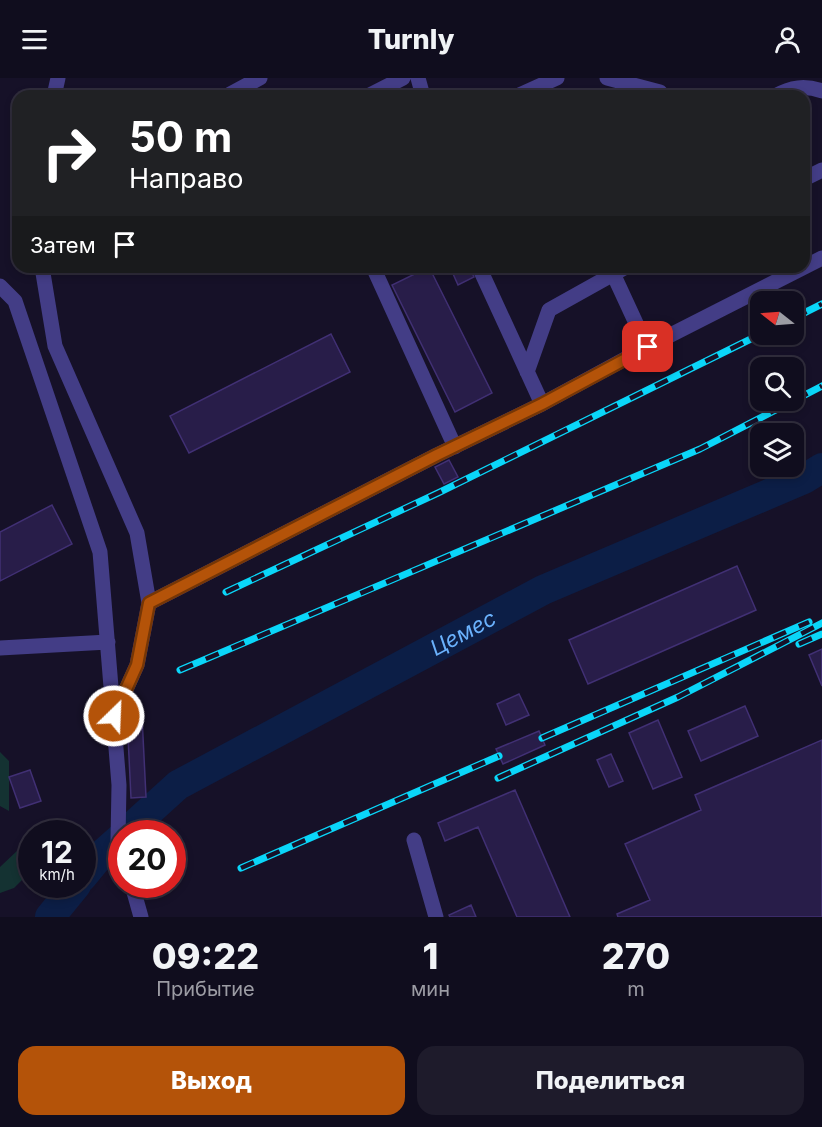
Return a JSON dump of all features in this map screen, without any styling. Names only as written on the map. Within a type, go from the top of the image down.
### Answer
[{"type":"street","points":[[238,90],[260,78]]},
{"type":"street","points":[[380,90],[403,78]]},
{"type":"street","points":[[539,90],[557,78]]},
{"type":"street","points":[[607,78],[652,90]]},
{"type":"street","points":[[786,90],[813,88],[822,91]]},
{"type":"street","points":[[43,273],[55,346],[137,532],[149,603],[137,665],[114,716]]},
{"type":"street","points":[[376,273],[455,447]]},
{"type":"street","points":[[482,273],[542,404]]},
{"type":"street","points":[[527,372],[549,310],[609,273]]},
{"type":"street","points":[[618,273],[648,347]]},
{"type":"street","points":[[149,603],[542,404],[793,273]]},
{"type":"street","points":[[0,286],[15,301],[100,552],[119,784],[120,820]]},
{"type":"street","points":[[0,648],[108,642]]},
{"type":"street","points":[[414,840],[436,917]]},
{"type":"street","points":[[136,898],[141,917]]},
{"type":"green space","points":[[0,752],[9,761],[9,811],[0,806]]},
{"type":"green space","points":[[18,850],[18,884],[0,893],[0,867]]},
{"type":"building","points":[[417,273],[432,273],[492,393],[455,412],[392,285]]},
{"type":"building","points":[[453,273],[472,273],[474,277],[458,285]]},
{"type":"building","points":[[331,334],[350,372],[189,453],[170,416]]},
{"type":"building","points":[[449,460],[458,477],[444,484],[435,467]]},
{"type":"building","points":[[52,505],[72,544],[0,581],[0,532]]},
{"type":"building","points":[[737,566],[756,610],[588,684],[569,640]]},
{"type":"building","points":[[822,649],[822,686],[809,655]]},
{"type":"building","points":[[519,694],[529,715],[506,725],[497,704]]},
{"type":"building","points":[[745,706],[758,736],[701,761],[688,731]]},
{"type":"building","points":[[127,716],[142,716],[146,797],[131,798]]},
{"type":"building","points":[[658,720],[682,777],[653,789],[629,733]]},
{"type":"building","points":[[539,731],[545,745],[503,764],[496,749]]},
{"type":"building","points":[[822,740],[822,917],[618,917],[617,914],[650,900],[625,844],[701,810],[695,795]]},
{"type":"building","points":[[611,754],[623,781],[609,787],[597,760]]},
{"type":"building","points":[[30,770],[41,801],[20,808],[9,777]]},
{"type":"building","points":[[515,790],[570,917],[517,917],[478,827],[445,841],[438,823]]},
{"type":"building","points":[[471,905],[476,917],[450,917],[449,915]]},
{"type":"waterway","name":"Цемес","points":[[139,820],[178,785],[543,590],[804,479],[822,468]]},
{"type":"waterway","name":"Цемес","points":[[96,860],[108,849]]},
{"type":"waterway","name":"Цемес","points":[[50,917],[65,898]]},
{"type":"railway","points":[[804,313],[822,304]]},
{"type":"railway","points":[[226,592],[438,493],[750,339]]},
{"type":"railway","points":[[180,670],[700,449],[822,386]]},
{"type":"railway","points":[[542,738],[809,622]]},
{"type":"railway","points":[[498,778],[678,697],[822,623]]},
{"type":"railway","points":[[799,644],[822,634]]},
{"type":"railway","points":[[241,868],[499,756]]},
{"type":"route","points":[[114,716],[137,665],[149,603],[437,455],[542,404],[648,347]]}]
